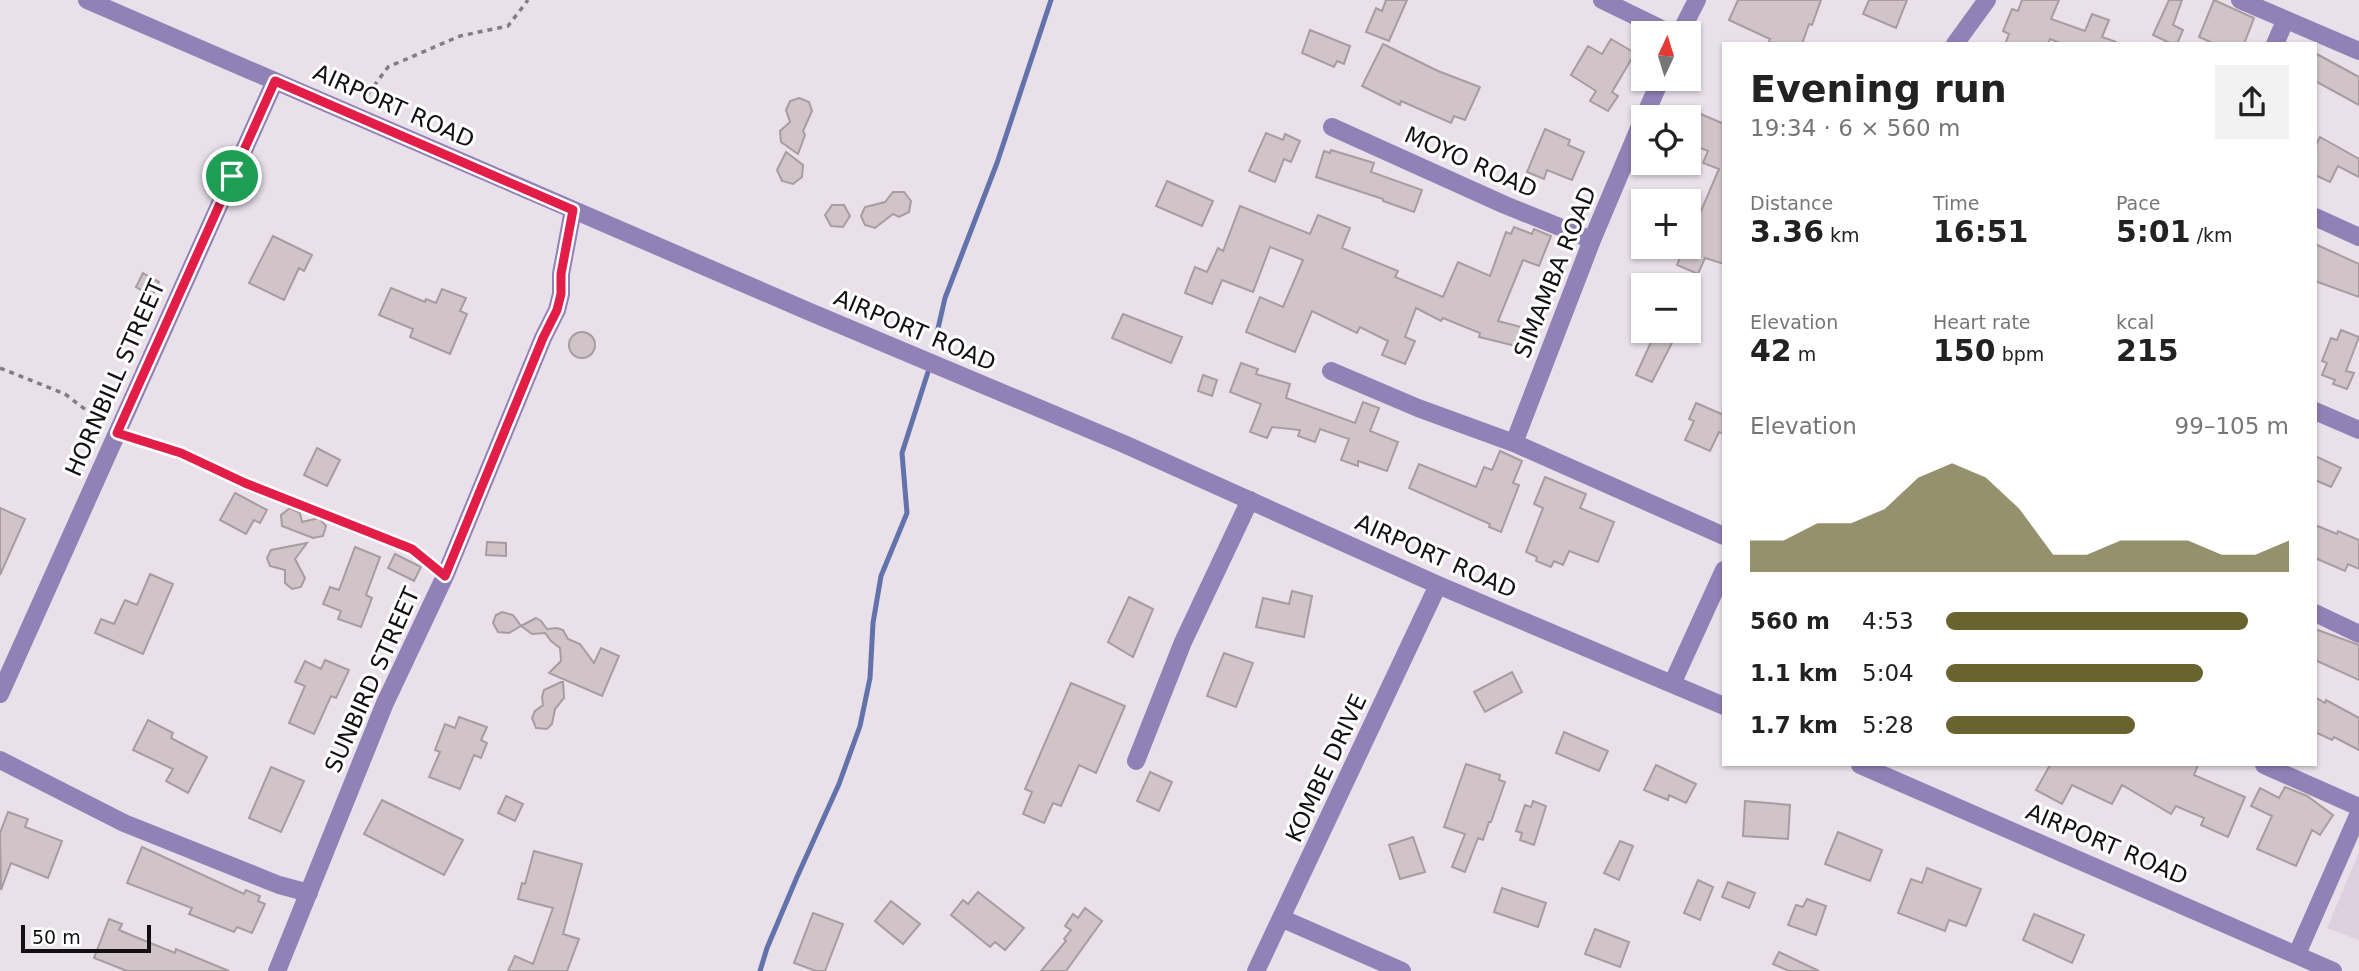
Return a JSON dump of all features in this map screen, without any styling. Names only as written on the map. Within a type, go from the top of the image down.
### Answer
[{"type":"street","name":"AIRPORT ROAD","points":[[87,0],[1124,444],[1438,585],[1722,705]]},
{"type":"street","points":[[1602,0],[1645,21]]},
{"type":"street","points":[[1687,21],[1698,0]]},
{"type":"street","points":[[1956,42],[1987,0]]},
{"type":"street","points":[[2240,0],[2359,51]]},
{"type":"street","points":[[2276,42],[2285,21]]},
{"type":"street","name":"HORNBILL STREET","points":[[0,694],[275,81]]},
{"type":"street","name":"MOYO ROAD","points":[[1332,127],[1505,205],[1592,240]]},
{"type":"street","name":"SIMAMBA ROAD","points":[[1514,443],[1592,240],[1631,148]]},
{"type":"street","name":"SUNBIRD STREET","points":[[277,971],[385,703],[445,576],[557,310],[573,210]]},
{"type":"street","points":[[2317,218],[2359,237]]},
{"type":"street","points":[[1331,372],[1514,443],[1722,535]]},
{"type":"street","points":[[2317,412],[2359,430]]},
{"type":"street","points":[[1136,761],[1183,642],[1250,500]]},
{"type":"street","points":[[1672,684],[1722,574]]},
{"type":"street","name":"KOMBE DRIVE","points":[[1256,971],[1283,919],[1438,585]]},
{"type":"street","points":[[2317,614],[2359,634]]},
{"type":"street","points":[[0,760],[124,822],[279,885],[309,893]]},
{"type":"street","name":"AIRPORT ROAD","points":[[1862,766],[2333,971]]},
{"type":"street","points":[[2266,766],[2359,807]]},
{"type":"street","points":[[2297,954],[2359,813]]},
{"type":"street","points":[[1283,919],[1402,971]]},
{"type":"path","points":[[353,114],[388,67],[460,36],[509,26],[528,0]]},
{"type":"path","points":[[0,368],[65,394],[117,433],[181,453],[245,483],[412,549],[445,576]]},
{"type":"shaded area","points":[[2359,852],[2359,940],[2327,928]]},
{"type":"building","points":[[1386,0],[1407,0],[1389,41],[1366,32],[1376,8],[1382,11]]},
{"type":"building","points":[[1738,0],[1821,0],[1803,42],[1769,42],[1770,39],[1729,20]]},
{"type":"building","points":[[1869,0],[1907,0],[1896,28],[1863,14]]},
{"type":"building","points":[[2022,0],[2059,0],[2051,19],[2085,31],[2092,14],[2109,20],[2102,37],[2116,42],[2058,42],[2050,39],[2049,42],[2006,42],[2009,34],[2003,31],[2012,9],[2018,11]]},
{"type":"building","points":[[2169,0],[2182,0],[2173,25],[2183,30],[2178,42],[2168,42],[2153,35]]},
{"type":"building","points":[[2214,0],[2254,18],[2245,42],[2210,42],[2199,37]]},
{"type":"building","points":[[1310,30],[1350,46],[1344,64],[1337,61],[1334,67],[1302,53]]},
{"type":"building","points":[[1611,39],[1631,51],[1631,60],[1612,92],[1618,96],[1608,111],[1590,101],[1596,91],[1571,75],[1588,46],[1602,54]]},
{"type":"building","points":[[1383,44],[1438,71],[1480,87],[1465,120],[1454,116],[1451,123],[1401,101],[1400,105],[1362,86]]},
{"type":"building","points":[[2317,54],[2359,77],[2359,105],[2317,82]]},
{"type":"building","points":[[799,98],[809,102],[812,111],[803,131],[805,135],[798,154],[781,142],[780,131],[790,122],[786,110],[790,101]]},
{"type":"building","points":[[1701,114],[1722,123],[1722,263],[1705,258],[1698,273],[1696,273],[1677,265],[1679,259],[1701,259],[1701,211],[1719,169],[1703,163],[1708,151],[1701,148]]},
{"type":"building","points":[[1545,129],[1570,140],[1568,145],[1584,152],[1572,180],[1547,170],[1544,179],[1527,172]]},
{"type":"building","points":[[1266,133],[1283,140],[1285,134],[1300,141],[1291,162],[1284,159],[1275,182],[1249,171]]},
{"type":"building","points":[[2320,137],[2359,159],[2359,177],[2338,166],[2330,182],[2317,176],[2317,143]]},
{"type":"building","points":[[1331,150],[1374,163],[1371,172],[1422,190],[1414,212],[1316,177],[1324,151],[1330,153]]},
{"type":"building","points":[[786,152],[803,165],[802,177],[793,184],[782,181],[777,170]]},
{"type":"building","points":[[1167,181],[1213,201],[1202,226],[1156,206]]},
{"type":"building","points":[[893,192],[904,192],[911,201],[909,212],[899,217],[893,214],[875,228],[865,225],[861,216],[865,207],[885,202]]},
{"type":"building","points":[[832,205],[844,205],[850,216],[843,227],[831,226],[825,215]]},
{"type":"building","points":[[1240,206],[1310,234],[1318,215],[1350,228],[1342,248],[1398,271],[1395,277],[1443,297],[1458,262],[1490,276],[1506,232],[1511,234],[1514,227],[1532,234],[1534,229],[1551,236],[1539,266],[1523,260],[1498,321],[1521,327],[1516,346],[1479,337],[1480,333],[1443,318],[1441,321],[1416,308],[1405,337],[1415,341],[1405,364],[1382,355],[1388,341],[1360,327],[1357,333],[1312,311],[1295,352],[1246,332],[1260,297],[1283,307],[1303,260],[1270,247],[1253,292],[1222,280],[1212,304],[1185,293],[1195,267],[1207,272],[1218,248],[1223,251]]},
{"type":"building","points":[[273,236],[312,255],[304,271],[299,268],[284,300],[249,283]]},
{"type":"building","points":[[2317,245],[2359,264],[2359,297],[2317,282]]},
{"type":"building","points":[[143,273],[159,282],[152,296],[136,287]]},
{"type":"building","points":[[391,288],[425,302],[426,299],[436,303],[442,289],[466,298],[460,311],[467,314],[450,354],[410,337],[413,329],[379,315]]},
{"type":"building","points":[[1123,314],[1182,337],[1171,363],[1112,338]]},
{"type":"building","points":[[2341,330],[2359,337],[2346,371],[2354,373],[2347,389],[2333,384],[2335,380],[2322,375],[2327,363],[2322,361],[2331,338],[2337,340]]},
{"type":"building","points":[[582,332],[591,336],[595,345],[591,354],[582,358],[573,354],[569,345],[573,336]]},
{"type":"building","points":[[1651,343],[1672,343],[1652,382],[1636,375]]},
{"type":"building","points":[[1241,363],[1258,369],[1256,374],[1290,384],[1286,398],[1355,423],[1363,402],[1379,408],[1370,431],[1398,442],[1387,471],[1358,461],[1358,466],[1341,460],[1349,439],[1320,429],[1315,442],[1298,436],[1300,430],[1272,427],[1267,438],[1250,432],[1261,404],[1230,392]]},
{"type":"building","points":[[1203,375],[1217,380],[1212,396],[1198,391]]},
{"type":"building","points":[[1696,403],[1722,414],[1722,433],[1719,432],[1710,451],[1685,440],[1694,421],[1689,419]]},
{"type":"building","points":[[317,448],[340,460],[327,486],[304,475]]},
{"type":"building","points":[[1500,451],[1522,461],[1513,483],[1519,485],[1501,532],[1489,527],[1490,524],[1409,488],[1419,464],[1476,487],[1484,467],[1492,470]]},
{"type":"building","points":[[2317,457],[2341,468],[2331,487],[2317,481]]},
{"type":"building","points":[[1545,477],[1586,494],[1580,508],[1614,522],[1598,562],[1569,551],[1563,565],[1554,561],[1551,567],[1536,561],[1537,557],[1526,552],[1543,508],[1534,504]]},
{"type":"building","points":[[235,493],[267,510],[260,523],[254,520],[246,534],[220,520]]},
{"type":"building","points":[[0,508],[25,519],[0,575]]},
{"type":"building","points":[[290,508],[300,513],[302,522],[319,518],[326,526],[323,536],[313,538],[282,526],[281,515]]},
{"type":"building","points":[[2317,526],[2359,540],[2359,569],[2348,564],[2345,571],[2317,559]]},
{"type":"building","points":[[487,542],[506,543],[506,556],[486,555]]},
{"type":"building","points":[[307,543],[295,559],[305,578],[301,587],[292,589],[285,583],[285,570],[270,566],[267,558],[271,550]]},
{"type":"building","points":[[355,547],[380,557],[366,595],[372,598],[361,627],[338,619],[341,611],[323,604],[330,587],[339,590]]},
{"type":"building","points":[[395,554],[421,567],[414,581],[388,568]]},
{"type":"building","points":[[150,574],[173,584],[143,654],[95,633],[101,619],[114,624],[125,600],[137,605]]},
{"type":"building","points":[[1292,591],[1312,596],[1304,637],[1256,627],[1263,598],[1289,604]]},
{"type":"building","points":[[1129,597],[1153,609],[1133,657],[1108,642]]},
{"type":"building","points":[[502,612],[513,615],[521,626],[509,633],[498,632],[493,623],[496,615]]},
{"type":"building","points":[[536,618],[547,629],[563,630],[568,639],[580,644],[594,663],[601,648],[619,656],[602,696],[549,673],[561,661],[560,648],[545,633],[532,634],[521,626]]},
{"type":"building","points":[[2317,630],[2359,645],[2359,680],[2317,661]]},
{"type":"building","points":[[1224,653],[1253,663],[1236,707],[1207,696]]},
{"type":"building","points":[[325,660],[349,670],[336,698],[331,696],[314,734],[289,723],[305,686],[295,682],[305,661],[321,669]]},
{"type":"building","points":[[1512,672],[1522,692],[1485,712],[1474,692]]},
{"type":"building","points":[[563,681],[564,698],[555,709],[552,724],[547,729],[536,728],[532,718],[535,711],[543,705],[544,690]]},
{"type":"building","points":[[1071,683],[1125,706],[1096,773],[1079,765],[1061,806],[1053,803],[1044,823],[1023,814],[1032,792],[1025,789]]},
{"type":"building","points":[[2317,698],[2325,703],[2326,700],[2359,718],[2359,750],[2334,737],[2332,740],[2317,733]]},
{"type":"building","points":[[459,717],[487,727],[481,740],[487,743],[481,758],[474,755],[460,789],[429,777],[440,752],[435,750],[445,724],[455,728]]},
{"type":"building","points":[[148,720],[173,733],[171,738],[207,757],[188,793],[166,781],[173,769],[133,750]]},
{"type":"building","points":[[1564,732],[1608,751],[1599,771],[1556,753]]},
{"type":"building","points":[[1466,764],[1500,775],[1499,780],[1505,782],[1483,840],[1478,838],[1465,872],[1452,867],[1465,834],[1444,827]]},
{"type":"building","points":[[1656,765],[1696,784],[1686,803],[1669,795],[1668,800],[1644,790]]},
{"type":"building","points":[[2049,766],[2198,766],[2194,775],[2245,797],[2228,837],[2201,825],[2204,818],[2176,806],[2171,814],[2122,785],[2112,804],[2072,785],[2062,804],[2036,790]]},
{"type":"building","points":[[271,767],[304,781],[281,832],[249,818]]},
{"type":"building","points":[[1150,772],[1172,782],[1159,811],[1137,801]]},
{"type":"building","points":[[2285,787],[2307,796],[2333,815],[2320,835],[2312,830],[2296,866],[2257,849],[2272,816],[2251,806],[2260,788],[2279,798]]},
{"type":"building","points":[[506,796],[523,804],[515,821],[498,813]]},
{"type":"building","points":[[382,800],[463,840],[444,875],[364,834]]},
{"type":"building","points":[[1533,801],[1546,806],[1534,845],[1520,840],[1522,833],[1516,831],[1525,805],[1531,807]]},
{"type":"building","points":[[1745,801],[1790,805],[1788,839],[1743,836]]},
{"type":"building","points":[[8,812],[28,819],[25,827],[62,841],[48,878],[11,863],[1,890],[0,833]]},
{"type":"building","points":[[1838,832],[1882,850],[1870,881],[1825,864]]},
{"type":"building","points":[[1413,837],[1425,872],[1400,879],[1389,845]]},
{"type":"building","points":[[1620,841],[1633,846],[1619,880],[1604,873]]},
{"type":"building","points":[[142,847],[244,894],[246,890],[260,896],[258,901],[265,904],[252,933],[237,927],[234,932],[189,914],[192,908],[127,883]]},
{"type":"building","points":[[534,851],[582,864],[563,934],[579,939],[567,971],[508,971],[515,956],[533,964],[553,908],[518,899]]},
{"type":"building","points":[[1927,868],[1981,889],[1966,926],[1949,920],[1945,931],[1898,913],[1911,879],[1922,883]]},
{"type":"building","points":[[1698,880],[1713,887],[1700,920],[1684,913]]},
{"type":"building","points":[[1728,882],[1755,893],[1749,908],[1722,897]]},
{"type":"building","points":[[1502,888],[1546,903],[1538,927],[1494,912]]},
{"type":"building","points":[[978,892],[1024,928],[1005,950],[995,942],[990,947],[951,915],[963,900],[968,904]]},
{"type":"building","points":[[1807,899],[1826,906],[1816,935],[1788,925],[1796,905],[1803,907]]},
{"type":"building","points":[[891,901],[920,924],[903,944],[875,921]]},
{"type":"building","points":[[1085,908],[1102,921],[1066,971],[1041,971],[1066,941],[1064,939],[1071,930],[1065,926],[1073,914],[1078,918]]},
{"type":"building","points":[[813,913],[843,924],[825,971],[816,971],[794,963]]},
{"type":"building","points":[[2034,914],[2084,935],[2072,963],[2023,940]]},
{"type":"building","points":[[109,919],[122,924],[119,930],[175,953],[176,949],[229,971],[127,971],[94,958]]},
{"type":"building","points":[[1595,929],[1629,942],[1620,967],[1585,954]]},
{"type":"building","points":[[1779,952],[1819,971],[1789,971],[1773,964]]},
{"type":"waterway","points":[[934,346],[945,298],[997,163],[1051,0]]},
{"type":"waterway","points":[[760,971],[767,948],[839,784],[860,726],[870,678],[873,623],[881,576],[907,513],[902,453],[928,372]]},
{"type":"route","points":[[275,81],[573,210],[557,310],[445,576],[412,549],[245,483],[181,453],[117,433],[232,176],[275,81]]}]
